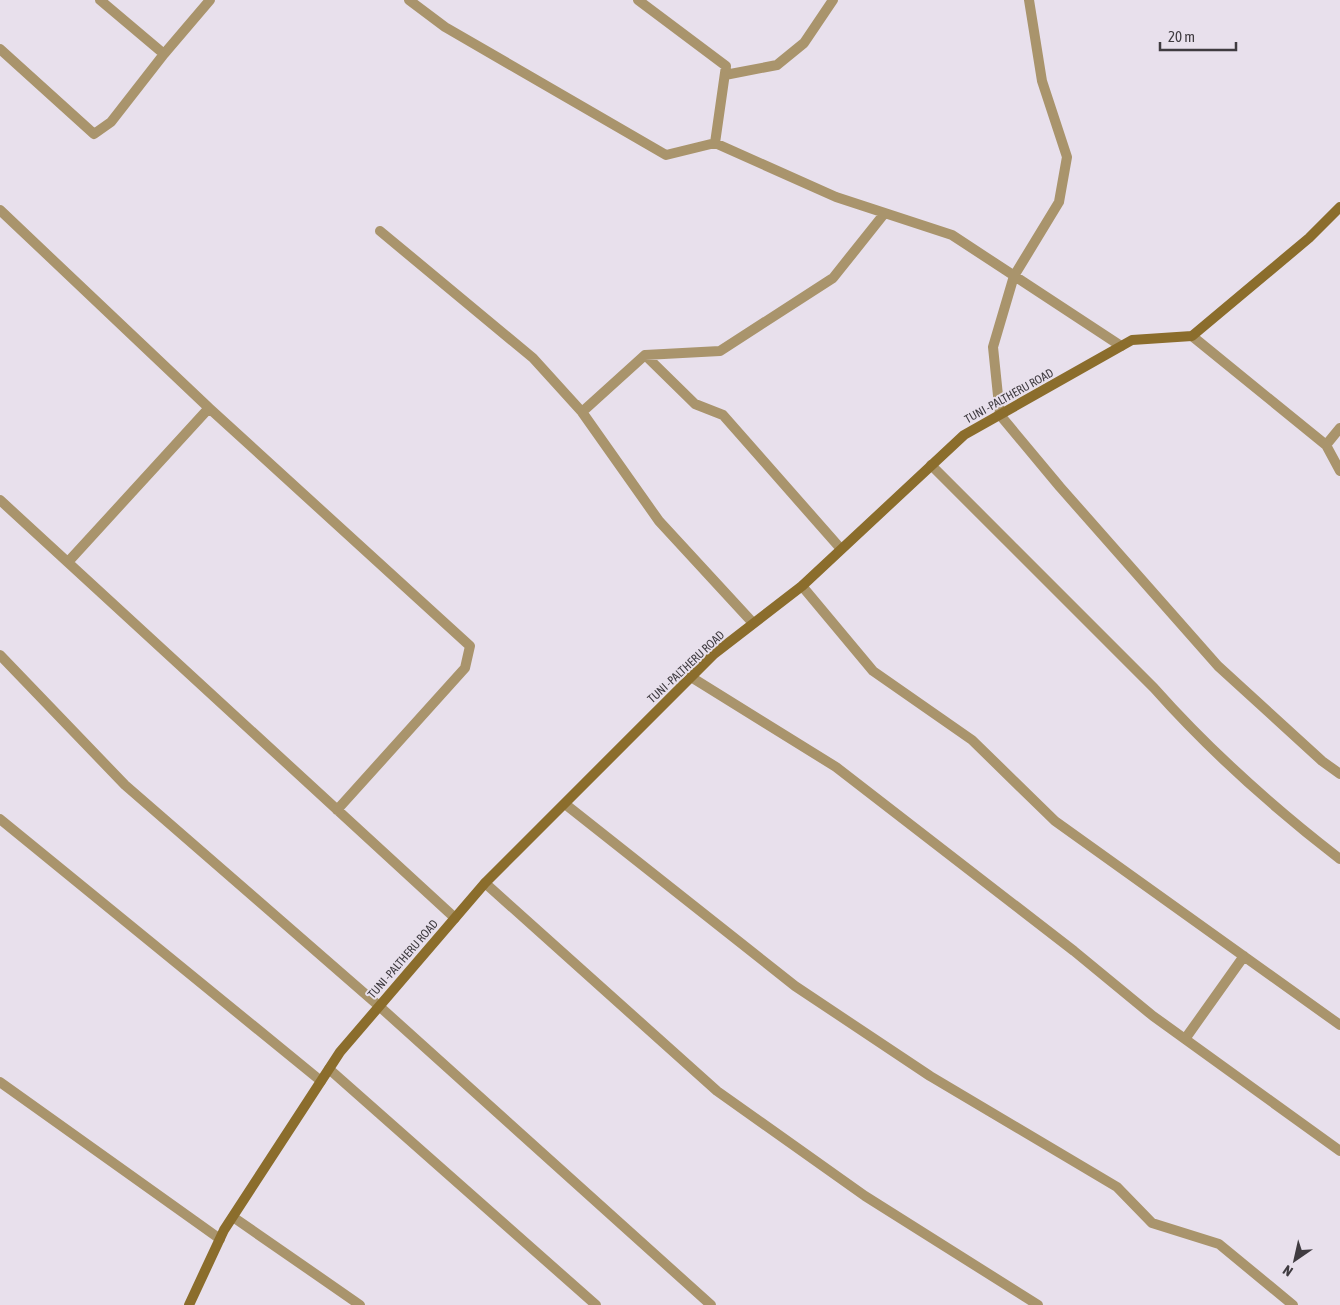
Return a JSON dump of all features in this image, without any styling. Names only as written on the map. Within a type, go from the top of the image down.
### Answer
[{"type":"street","points":[[100,0],[164,54]]},
{"type":"street","points":[[0,48],[94,134],[111,122],[164,54],[210,0]]},
{"type":"street","points":[[409,0],[445,27],[666,156],[715,143],[836,197],[952,235],[1121,346]]},
{"type":"street","points":[[638,0],[726,66],[715,143]]},
{"type":"street","points":[[725,76],[777,65],[804,43],[832,0]]},
{"type":"street","points":[[1029,0],[1042,81],[1067,157],[1059,202],[1014,276],[993,347],[1000,415],[1060,487],[1218,666],[1322,761],[1340,774]]},
{"type":"street","points":[[1340,207],[1309,238],[1192,336],[1326,444],[1340,471]]},
{"type":"street","points":[[0,210],[209,408],[470,646],[465,668],[337,810]]},
{"type":"street","points":[[582,412],[645,354],[720,351],[833,278],[884,214]]},
{"type":"street","points":[[380,231],[533,358],[582,412],[659,521],[753,624]]},
{"type":"street","name":"TUNI -PALTHERU ROAD","points":[[189,1305],[220,1239],[233,1217],[340,1052],[485,883],[714,654],[802,586],[964,435],[1132,340],[1192,336]]},
{"type":"street","points":[[645,354],[696,404],[723,415],[841,549]]},
{"type":"street","points":[[68,562],[209,408]]},
{"type":"street","points":[[1326,444],[1340,428]]},
{"type":"street","points":[[931,465],[1147,681],[1183,721],[1296,826],[1340,859]]},
{"type":"street","points":[[0,500],[455,918]]},
{"type":"street","points":[[802,586],[873,671],[972,740],[1055,821],[1340,1025]]},
{"type":"street","points":[[0,655],[125,785],[379,1006],[711,1305]]},
{"type":"street","points":[[691,677],[836,767],[1185,1039],[1340,1151]]},
{"type":"street","points":[[565,804],[795,986],[930,1076],[1117,1186],[1152,1223],[1219,1244],[1293,1305]]},
{"type":"street","points":[[0,819],[321,1081]]},
{"type":"street","points":[[485,883],[717,1091],[865,1196],[1038,1305]]},
{"type":"street","points":[[1185,1039],[1244,956]]},
{"type":"street","points":[[328,1069],[596,1305]]},
{"type":"street","points":[[0,1082],[220,1239]]},
{"type":"street","points":[[233,1217],[360,1305]]}]
